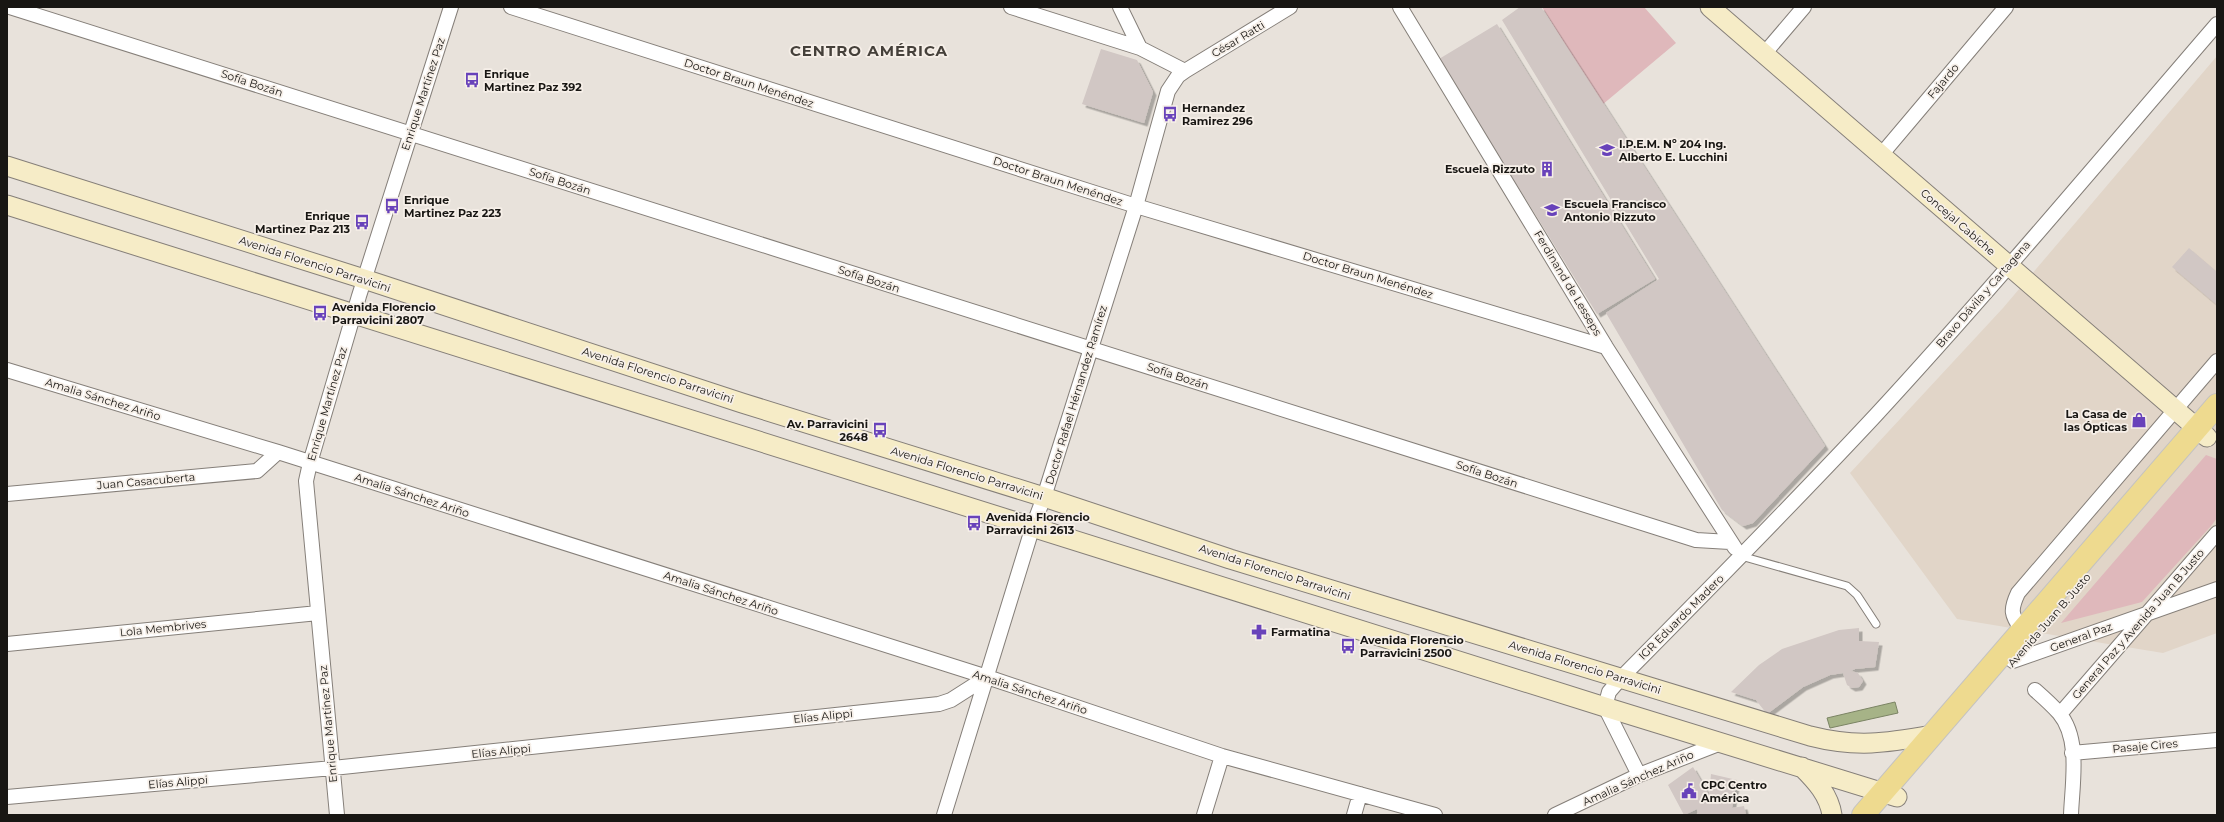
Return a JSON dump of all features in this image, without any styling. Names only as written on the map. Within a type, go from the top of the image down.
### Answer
[{"type":"main road","name":"Concejal Cabiche","points":[[1710,7],[2176,409],[2210,433]]},
{"type":"main road","name":"Avenida Florencio Parravicini","points":[[7,166],[364,279],[742,403],[1044,497],[1230,559],[1828,741],[1867,745],[1932,735]]},
{"type":"main road","points":[[7,205],[353,315],[1033,526],[1605,707],[1890,794]]},
{"type":"main road","name":"Avenida Juan B. Justo","points":[[1863,815],[1890,794],[2013,662],[2210,433],[2217,405]]},
{"type":"main road","name":"Avenida Juan B. Justo","points":[[1881,815],[1890,794],[1932,735],[2022,630],[2210,433]]},
{"type":"main road","points":[[1801,766],[1818,784],[1827,798],[1832,815]]},
{"type":"street","name":"Sofía Bozán","points":[[10,7],[1696,540],[1730,542]]},
{"type":"street","name":"Enrique Martínez Paz","points":[[337,815],[306,481],[364,279],[451,7]]},
{"type":"street","name":"Doctor Braun Menéndez","points":[[511,7],[1136,206],[1606,347]]},
{"type":"street","points":[[1011,7],[1140,48],[1185,71]]},
{"type":"street","points":[[1120,7],[1140,48]]},
{"type":"street","name":"César Ratti","points":[[1185,71],[1290,7]]},
{"type":"street","name":"Ferdinand de Lesseps","points":[[1400,7],[1606,347],[1730,542],[1741,556]]},
{"type":"street","points":[[1764,54],[1804,7]]},
{"type":"street","name":"Fajardo","points":[[1881,154],[2006,7]]},
{"type":"street","name":"Bravo Dávila y Cartagena","points":[[1741,556],[1875,416],[2009,266],[2217,24]]},
{"type":"street","name":"Doctor Rafael Hérnandez Ramírez","points":[[944,815],[1033,526],[1044,497],[1136,206],[1168,91],[1178,76],[1185,71]]},
{"type":"street","name":"Avenida Juan B. Justo","points":[[2022,630],[2013,618],[2012,605],[2018,592],[2217,360]]},
{"type":"street","name":"Amalia Sánchez Ariño","points":[[7,370],[278,452],[987,677],[1222,756],[1435,815]]},
{"type":"street","name":"Juan Casacuberta","points":[[7,494],[257,471],[278,452]]},
{"type":"street","name":"General Paz y Avenida Juan B Justo","points":[[2060,714],[2217,533]]},
{"type":"street","name":"IGR Eduardo Madero","points":[[1605,707],[1610,692],[1621,678],[1741,556]]},
{"type":"street","name":"General Paz","points":[[2013,662],[2217,588]]},
{"type":"street","name":"Lola Membrives","points":[[7,644],[318,613]]},
{"type":"street","name":"Elías Alippi","points":[[7,797],[333,768],[939,704],[951,700],[987,677]]},
{"type":"street","points":[[2035,690],[2060,714],[2069,732],[2072,753],[2071,815]]},
{"type":"street","points":[[1605,707],[1639,775]]},
{"type":"street","name":"Pasaje Cires","points":[[2072,753],[2217,740]]},
{"type":"street","name":"Amalia Sánchez Ariño","points":[[1555,815],[1639,775],[1721,743]]},
{"type":"street","points":[[1204,815],[1222,756]]},
{"type":"street","points":[[1354,815],[1360,794]]},
{"type":"lane","points":[[1741,556],[1847,586],[1857,595],[1876,624]]},
{"type":"shaded area","points":[[1542,7],[1644,7],[1676,43],[1602,105]]},
{"type":"shaded area","points":[[2217,56],[2217,633],[2163,653],[1957,619],[1850,473],[2003,308]]},
{"type":"shaded area","points":[[2206,455],[2217,459],[2217,518],[2211,526],[2142,602],[2061,623]]},
{"type":"shaded area","points":[[1895,702],[1898,713],[1830,728],[1827,718]]},
{"type":"building","name":"I.P.E.M. Nº 204 Ing. Alberto E. Lucchini","points":[[1520,7],[1541,7],[1825,446],[1753,523],[1743,526],[1722,510],[1606,313],[1659,279],[1502,20]]},
{"type":"building","name":"Escuela Rizzuto","points":[[1497,24],[1655,279],[1597,314],[1439,59]]},
{"type":"building","points":[[1101,49],[1137,60],[1153,92],[1144,123],[1082,104]]},
{"type":"building","points":[[2189,248],[2217,272],[2217,305],[2172,267]]},
{"type":"building","points":[[1859,628],[1859,641],[1879,642],[1875,667],[1855,669],[1851,671],[1858,673],[1863,681],[1859,687],[1852,688],[1847,685],[1843,673],[1830,675],[1803,687],[1767,714],[1756,700],[1731,692],[1759,665],[1782,649],[1839,630]]},
{"type":"building","name":"CPC Centro América","points":[[1693,767],[1709,795],[1711,774],[1737,780],[1732,808],[1744,806],[1746,815],[1698,815],[1697,809],[1684,815],[1668,785]]},
{"type":"place","name":"Enrique Martinez Paz 392","points":[[472,80]]},
{"type":"place","name":"Hernandez Ramirez 296","points":[[1170,114]]},
{"type":"place","name":"I.P.E.M. Nº 204 Ing. Alberto E. Lucchini","points":[[1607,150]]},
{"type":"place","name":"Escuela Rizzuto","points":[[1547,169]]},
{"type":"place","name":"Enrique Martinez Paz 223","points":[[392,206]]},
{"type":"place","name":"Escuela Francisco Antonio Rizzuto","points":[[1552,210]]},
{"type":"place","name":"Enrique Martinez Paz 213","points":[[362,222]]},
{"type":"place","name":"Avenida Florencio Parravicini 2807","points":[[320,313]]},
{"type":"place","name":"La Casa de las Ópticas","points":[[2139,420]]},
{"type":"place","name":"Av. Parravicini 2648","points":[[880,430]]},
{"type":"place","name":"Avenida Florencio Parravicini 2613","points":[[974,523]]},
{"type":"place","name":"Farmatina","points":[[1259,632]]},
{"type":"place","name":"Avenida Florencio Parravicini 2500","points":[[1348,646]]},
{"type":"place","name":"CPC Centro América","points":[[1689,791]]},
{"type":"district","name":"CENTRO AMÉRICA","points":[[869,50]]}]
